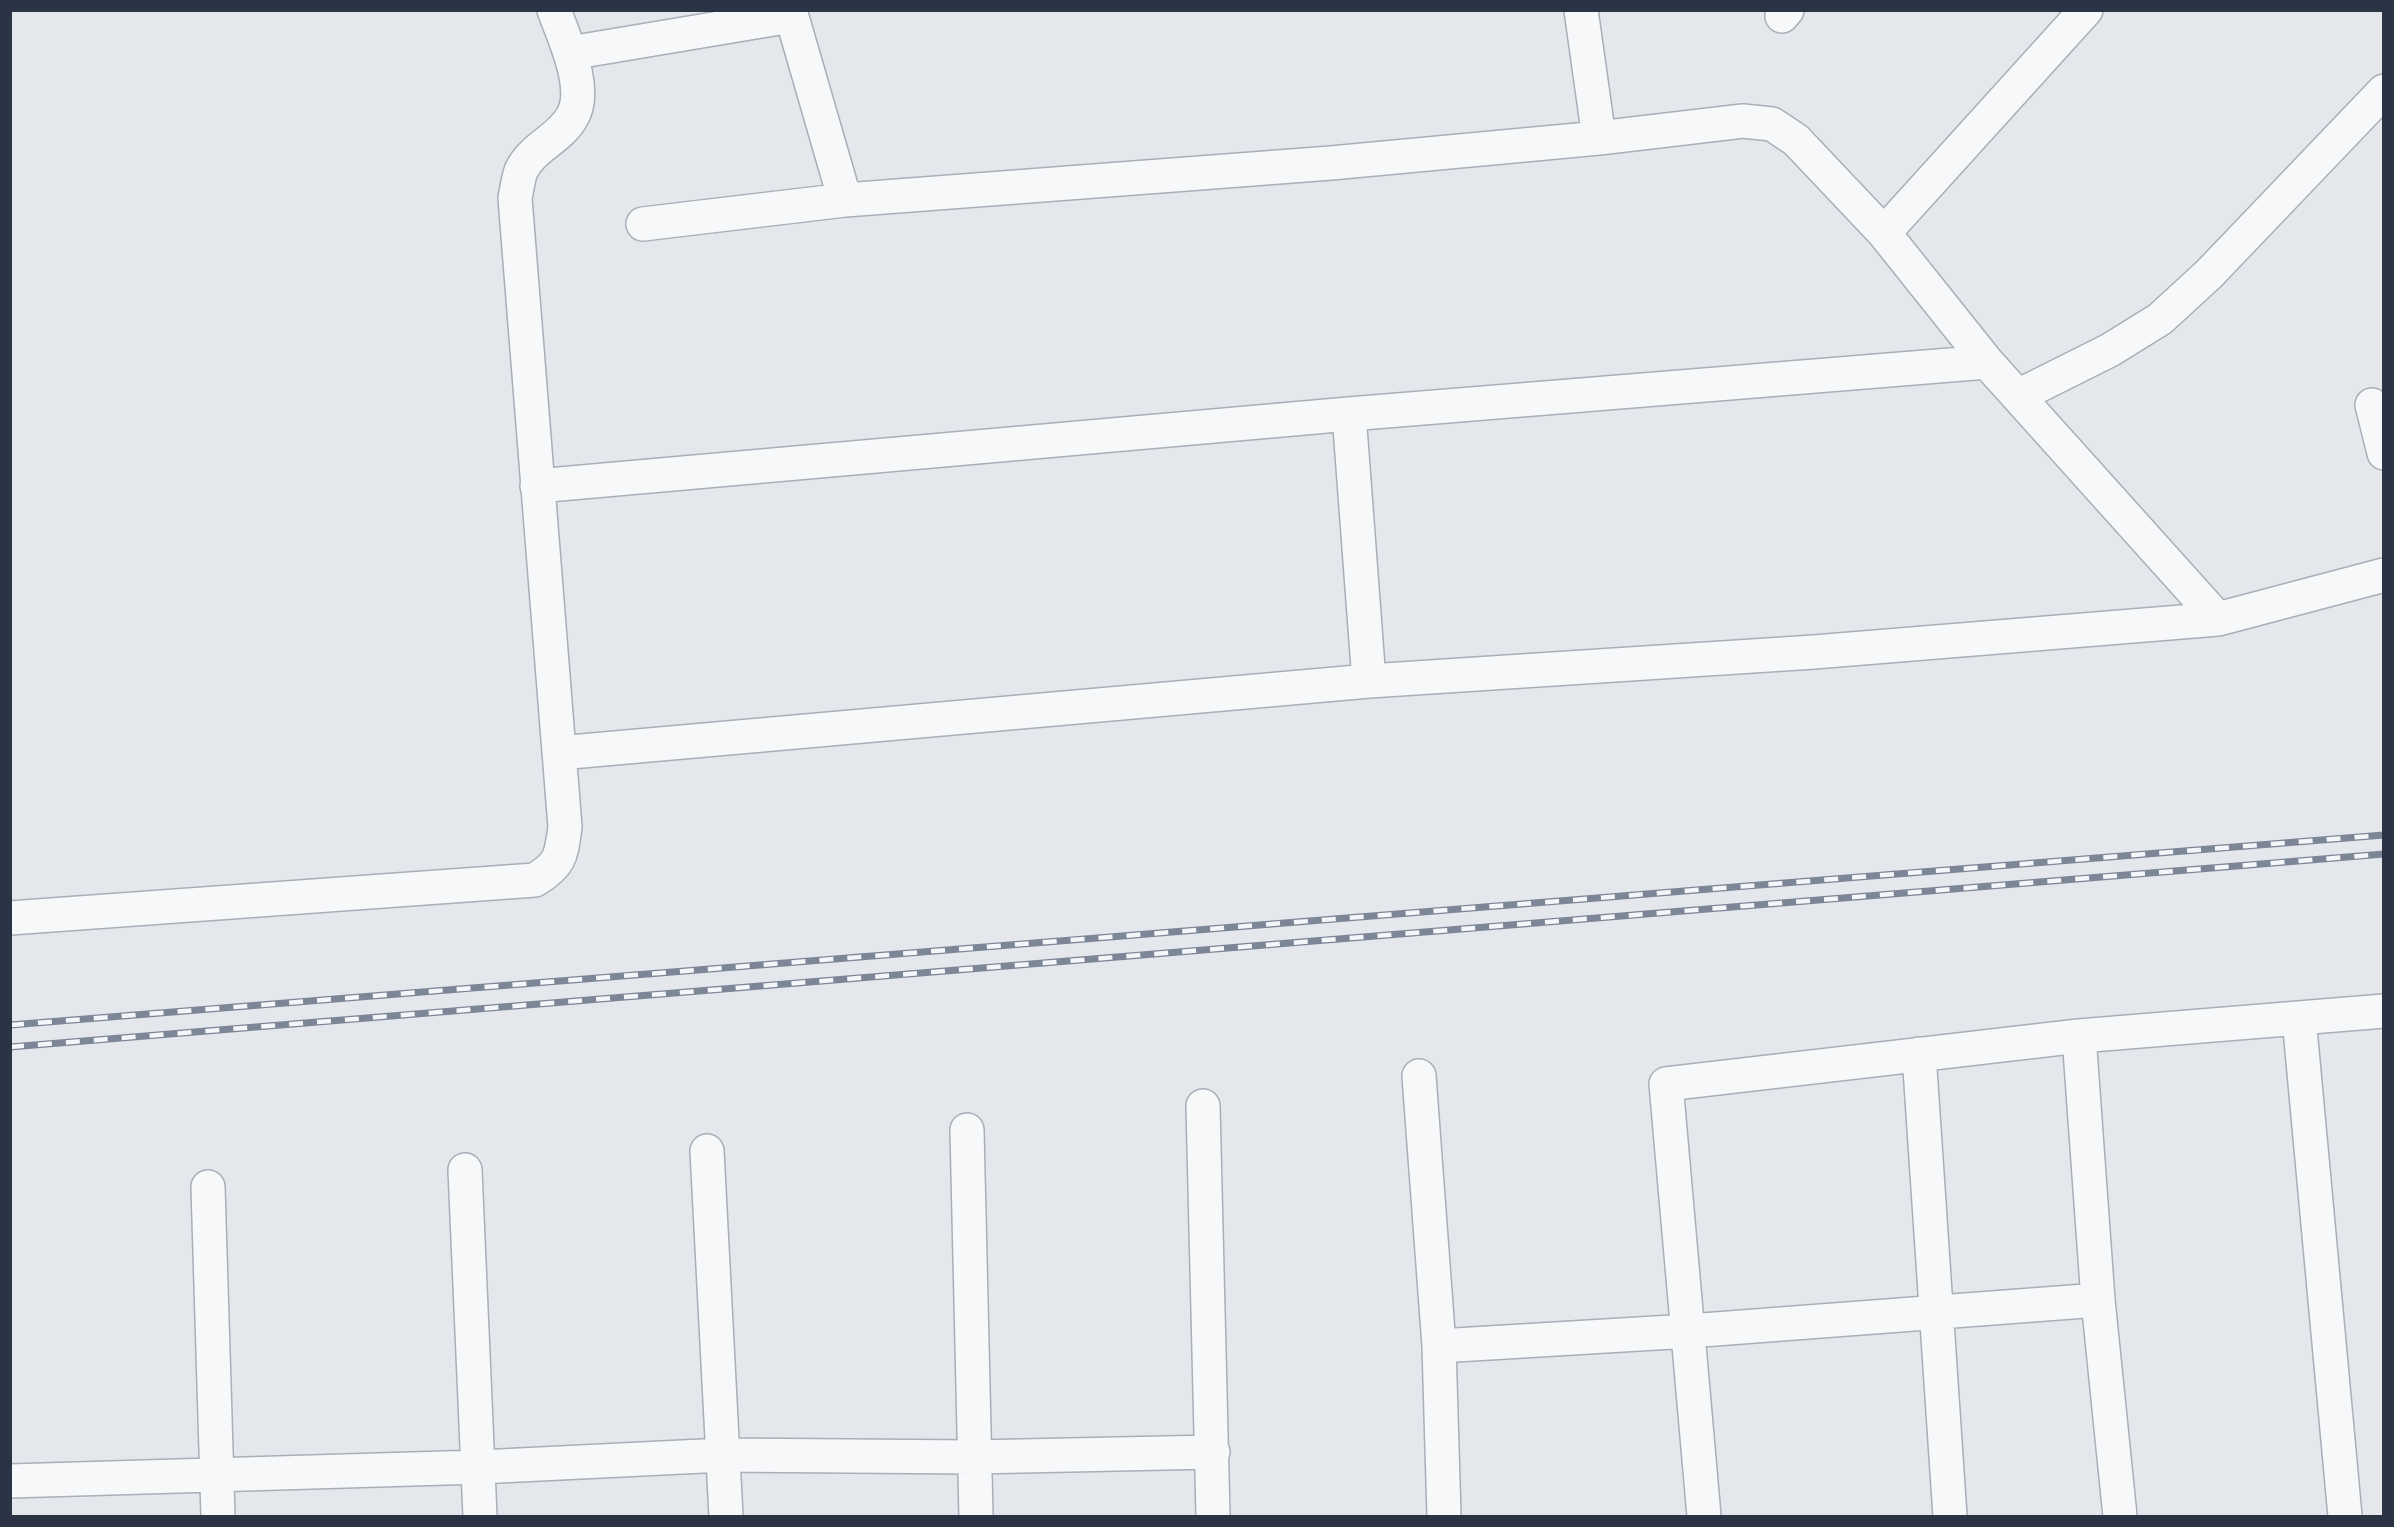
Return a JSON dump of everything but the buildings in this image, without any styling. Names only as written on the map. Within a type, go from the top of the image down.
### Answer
[{"type":"street","points":[[10,918],[535,880],[554,869],[562,848],[565,827],[515,198],[522,170],[536,150],[573,117],[577,102],[576,73],[554,10]]},
{"type":"street","points":[[1581,10],[1599,138]]},
{"type":"street","points":[[1884,233],[2086,10]]},
{"type":"street","points":[[570,53],[790,13],[845,200]]},
{"type":"street","points":[[2018,396],[2110,350],[2160,319],[2378,108]]},
{"type":"street","points":[[643,224],[845,200],[1331,163],[1599,138],[1743,121],[1772,124],[1796,140],[1884,233],[1987,362],[2218,619]]},
{"type":"street","points":[[537,486],[1349,414],[1987,362]]},
{"type":"street","points":[[2372,405],[2384,453]]},
{"type":"street","points":[[1349,414],[1368,681]]},
{"type":"street","points":[[559,753],[1368,681],[1814,652],[2218,619],[2384,575]]},
{"type":"street","points":[[1704,1516],[1666,1084],[2079,1036],[2384,1011]]},
{"type":"street","points":[[2299,1018],[2345,1516]]},
{"type":"street","points":[[2079,1036],[2098,1300],[2120,1516]]},
{"type":"street","points":[[1919,1054],[1950,1516]]},
{"type":"street","points":[[1419,1076],[1439,1346],[1444,1516]]},
{"type":"street","points":[[1203,1106],[1213,1516]]},
{"type":"street","points":[[967,1130],[976,1516]]},
{"type":"street","points":[[707,1151],[726,1516]]},
{"type":"street","points":[[465,1170],[480,1516]]},
{"type":"street","points":[[208,1187],[218,1516]]},
{"type":"street","points":[[1439,1346],[1689,1331],[2098,1300]]},
{"type":"street","points":[[10,1481],[217,1473],[478,1467],[723,1455],[974,1457],[1213,1452]]},
{"type":"railway","points":[[10,1025],[2384,835]]},
{"type":"railway","points":[[10,1047],[2384,854]]}]
